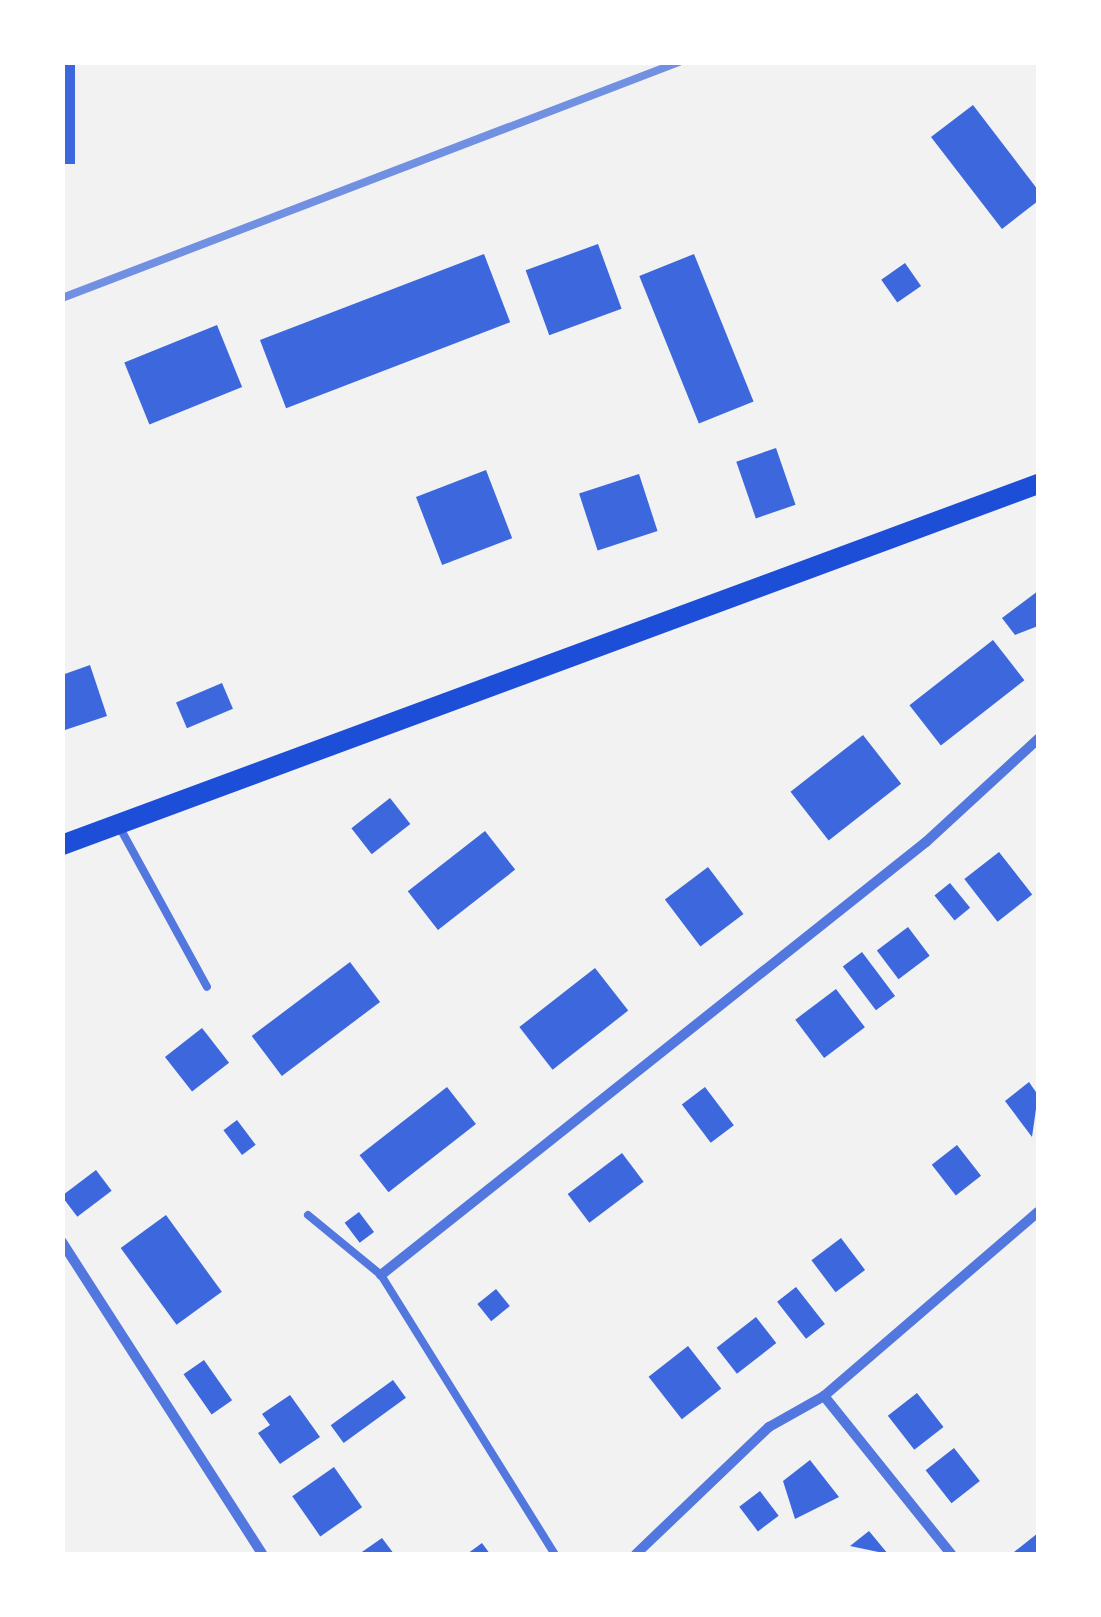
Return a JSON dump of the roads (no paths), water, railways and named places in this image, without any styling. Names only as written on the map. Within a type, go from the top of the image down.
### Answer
[{"type":"main road","points":[[62,845],[1038,484]]},
{"type":"street","points":[[382,1275],[926,842],[1038,738]]},
{"type":"street","points":[[636,1554],[769,1427],[824,1396],[1038,1212]]},
{"type":"street","points":[[62,1242],[262,1554]]},
{"type":"street","points":[[824,1396],[951,1554]]},
{"type":"lane","points":[[118,824],[207,987]]},
{"type":"lane","points":[[308,1215],[382,1275],[555,1554]]},
{"type":"railway","points":[[62,298],[679,62]]}]
